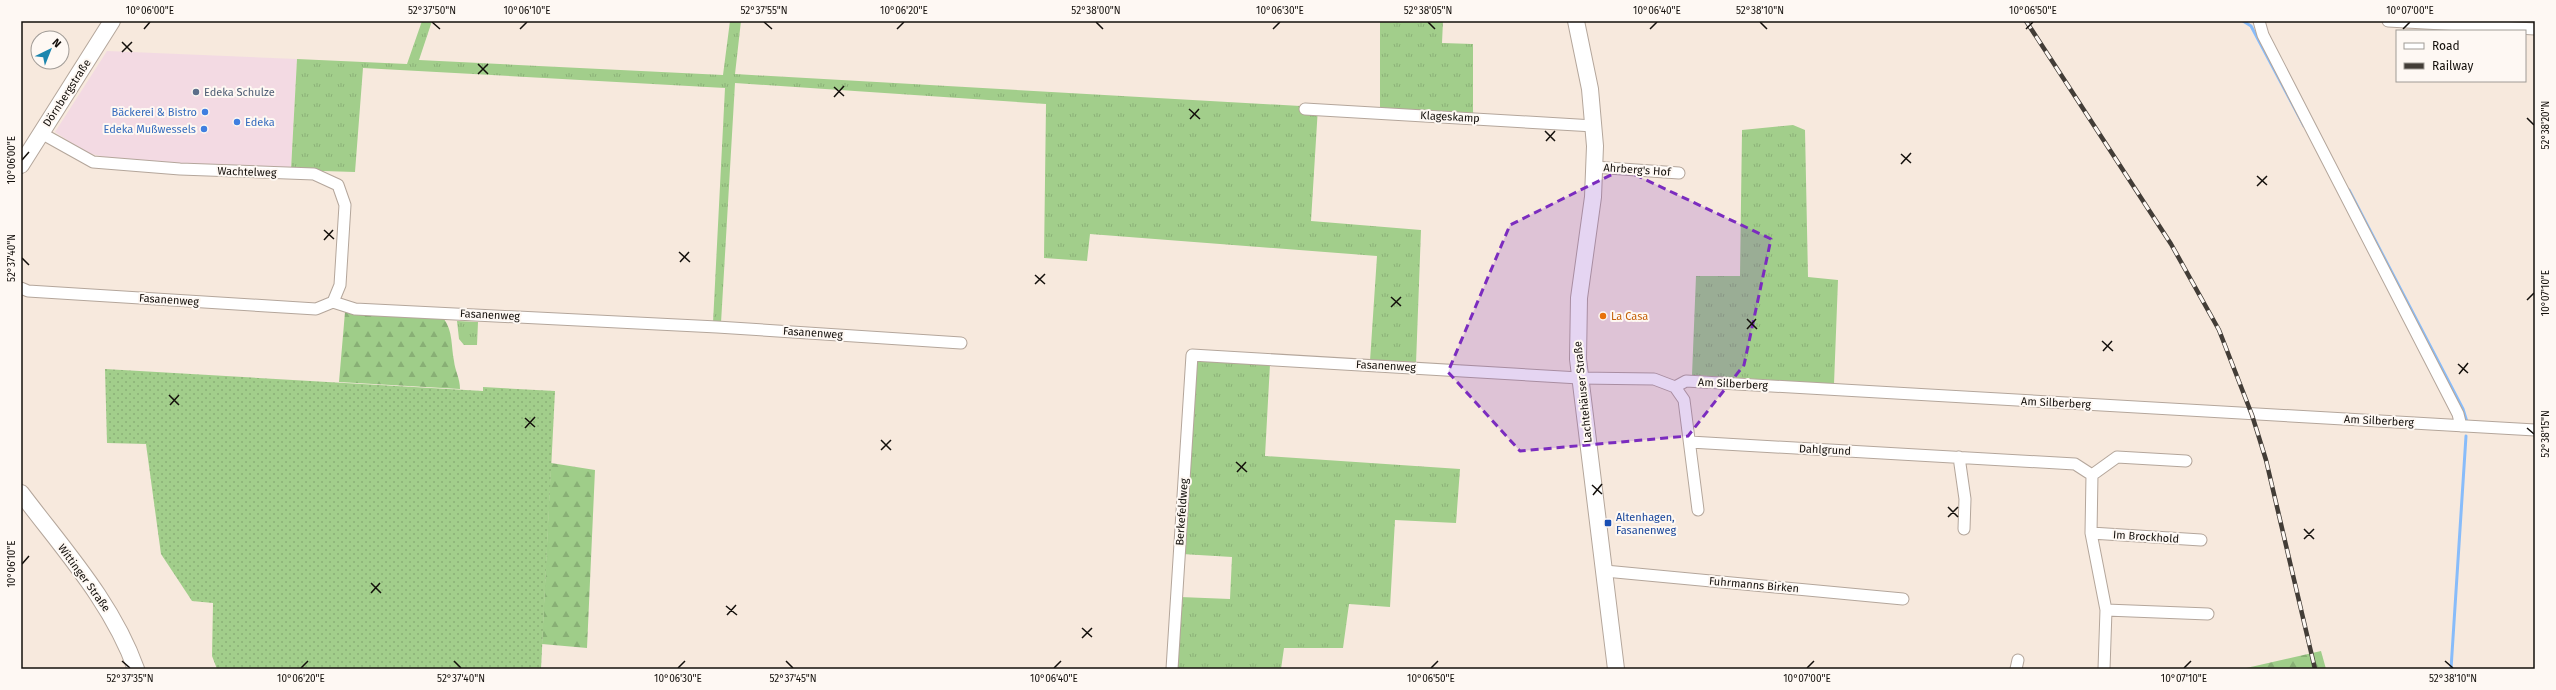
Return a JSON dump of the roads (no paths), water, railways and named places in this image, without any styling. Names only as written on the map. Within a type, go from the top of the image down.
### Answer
[{"type":"street","name":"Dörnbergstraße","points":[[21,165],[112,21]]},
{"type":"street","name":"Lachtehäuser Straße","points":[[1576,21],[1590,89],[1594,126],[1593,197],[1579,298],[1577,339],[1579,378],[1605,571],[1616,669]]},
{"type":"street","points":[[2259,21],[2263,34],[2458,414],[2461,426]]},
{"type":"street","points":[[2388,21],[2535,29]]},
{"type":"street","name":"Klageskamp","points":[[1305,109],[1594,126]]},
{"type":"street","name":"Wachtelweg","points":[[41,133],[93,162],[180,169],[314,174],[338,185],[345,205],[340,285],[333,302]]},
{"type":"street","name":"Ahrberg's Hof","points":[[1594,167],[1679,173]]},
{"type":"street","name":"Fasanenweg","points":[[21,288],[28,291],[316,309],[333,302],[355,309],[717,327],[961,343]]},
{"type":"street","name":"Fasanenweg","points":[[1192,355],[1579,378]]},
{"type":"street","name":"Berkefeldweg","points":[[1172,669],[1192,355]]},
{"type":"street","points":[[1579,378],[1654,380],[1675,387],[1684,400],[1698,510]]},
{"type":"street","name":"Am Silberberg","points":[[1675,387],[1686,381],[2535,430]]},
{"type":"street","name":"Dahlgrund","points":[[1690,442],[2075,464],[2092,475]]},
{"type":"street","points":[[1959,457],[1965,499],[1964,529]]},
{"type":"street","points":[[2104,669],[2106,610],[2091,533],[2092,475],[2117,458],[2186,461]]},
{"type":"street","name":"Wittinger Straße","points":[[21,493],[92,586],[113,618],[136,669]]},
{"type":"street","name":"Im Brockhold","points":[[2091,533],[2201,540]]},
{"type":"street","name":"Fuhrmanns Birken","points":[[1605,571],[1903,599]]},
{"type":"street","points":[[2106,610],[2208,614]]},
{"type":"waterway","points":[[2243,21],[2251,26],[2304,126]]},
{"type":"waterway","points":[[2349,190],[2463,409],[2467,422]]},
{"type":"waterway","points":[[2451,669],[2466,436]]},
{"type":"railway","points":[[2026,21],[2171,244],[2219,330],[2252,415],[2266,460],[2315,669]]},
{"type":"place","name":"Edeka Schulze","points":[[196,92]]},
{"type":"place","name":"Bäckerei & Bistro","points":[[205,112]]},
{"type":"place","name":"Edeka","points":[[237,122]]},
{"type":"place","name":"Edeka Mußwessels","points":[[204,129]]},
{"type":"place","name":"La Casa","points":[[1603,316]]},
{"type":"place","name":"Altenhagen, Fasanenweg","points":[[1608,523]]}]
